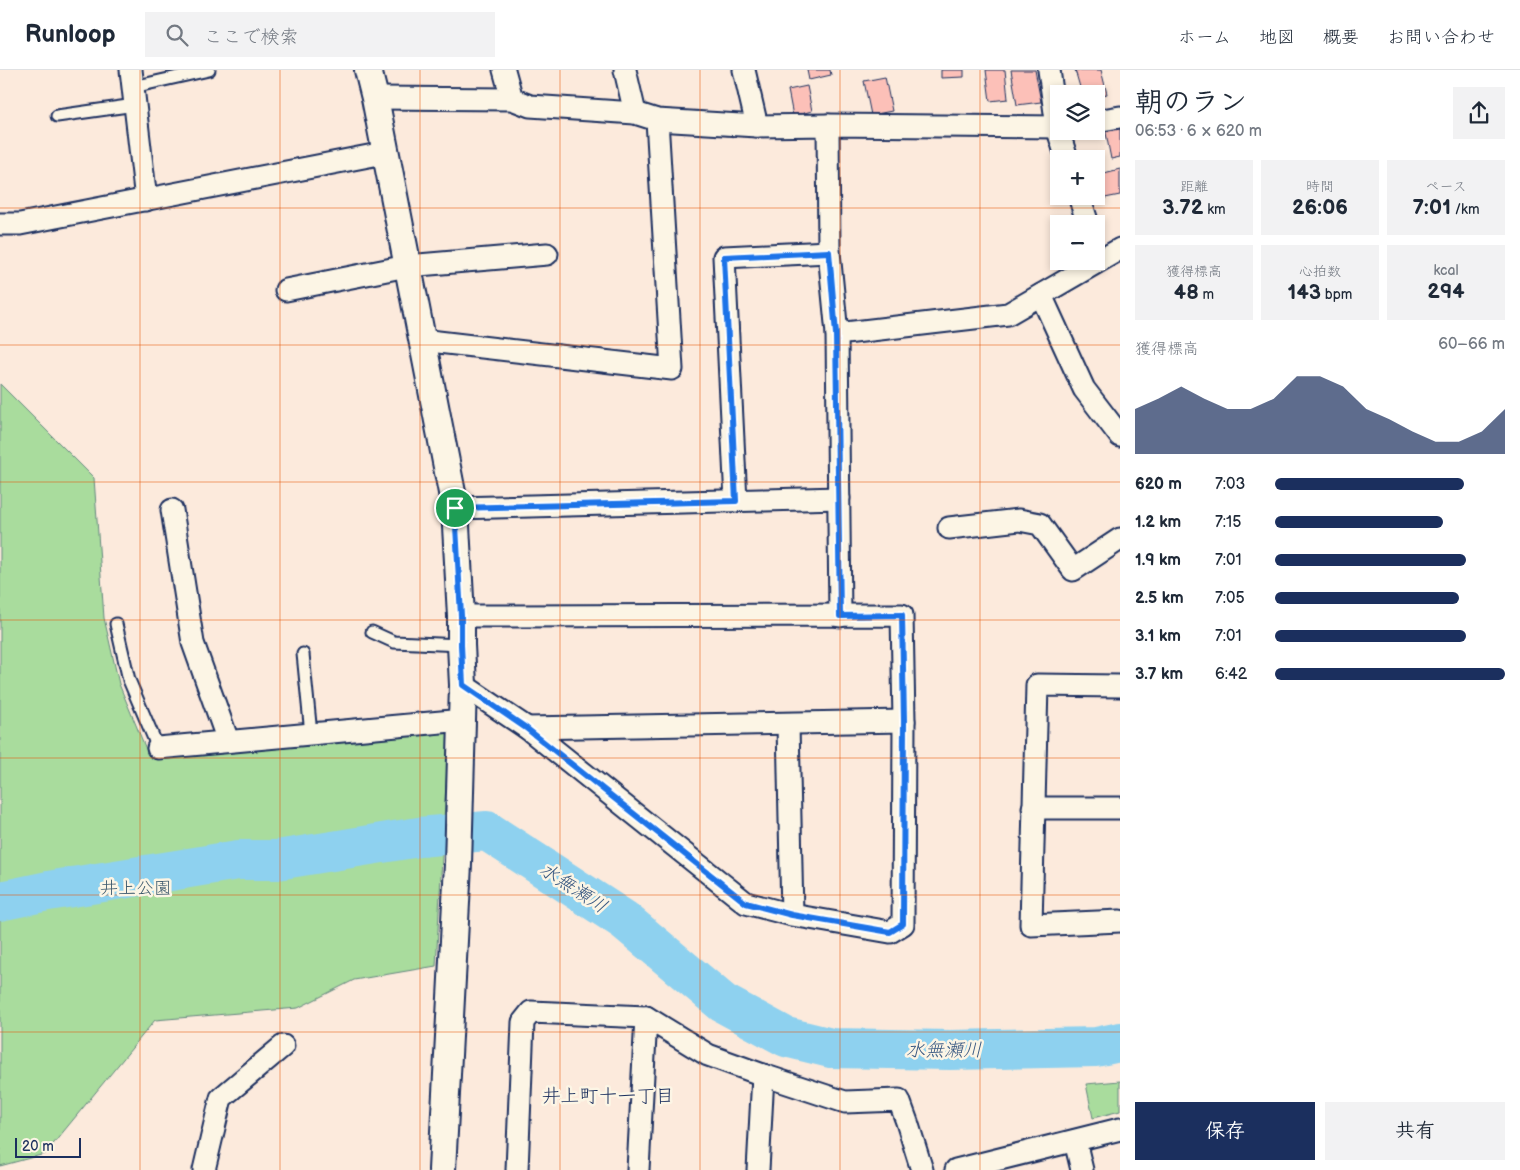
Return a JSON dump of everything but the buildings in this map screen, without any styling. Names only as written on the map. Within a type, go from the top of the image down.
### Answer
[{"type":"street","points":[[368,70],[455,508],[463,685],[458,864],[442,1170]]},
{"type":"street","points":[[504,70],[512,99]]},
{"type":"street","points":[[625,70],[635,113]]},
{"type":"street","points":[[744,70],[758,126]]},
{"type":"street","points":[[1049,70],[1051,85]]},
{"type":"street","points":[[133,87],[146,200]]},
{"type":"street","points":[[375,98],[512,99],[530,106],[635,113],[657,120],[758,126],[828,124],[1050,127]]},
{"type":"street","points":[[1105,120],[1120,117]]},
{"type":"street","points":[[421,340],[672,369],[657,120]]},
{"type":"street","points":[[828,124],[829,252],[836,334],[840,616]]},
{"type":"street","points":[[0,224],[20,224],[384,153]]},
{"type":"street","points":[[1105,254],[1120,249]]},
{"type":"street","points":[[736,501],[724,257],[829,252]]},
{"type":"street","points":[[286,290],[407,266],[547,254]]},
{"type":"street","points":[[836,334],[1008,314],[1041,295],[1078,270]]},
{"type":"street","points":[[1041,295],[1084,389],[1120,436]]},
{"type":"street","points":[[455,508],[839,498]]},
{"type":"street","points":[[172,510],[193,643],[228,742]]},
{"type":"street","points":[[949,528],[1019,520],[1040,524],[1073,570],[1120,539]]},
{"type":"street","points":[[461,616],[902,615],[904,721],[903,924],[890,932],[792,915],[746,903],[526,728],[463,685]]},
{"type":"street","points":[[1120,686],[1036,685],[1031,925],[1120,921]]},
{"type":"street","points":[[158,748],[462,720]]},
{"type":"street","points":[[526,728],[904,721]]},
{"type":"street","points":[[788,724],[792,915]]},
{"type":"street","points":[[1033,808],[1120,808]]},
{"type":"street","points":[[517,1170],[523,1022],[531,1012],[646,1017],[708,1055],[762,1075],[845,1102],[899,1100],[922,1170]]},
{"type":"street","points":[[638,1170],[646,1017]]},
{"type":"street","points":[[204,1170],[221,1098],[283,1046]]},
{"type":"street","points":[[758,1170],[762,1075]]},
{"type":"street","points":[[956,1170],[1120,1129]]},
{"type":"street","points":[[1075,1140],[1082,1170]]},
{"type":"lane","points":[[57,116],[133,87],[208,70]]},
{"type":"lane","points":[[116,624],[129,680],[158,748]]},
{"type":"lane","points":[[372,632],[394,642],[461,645]]},
{"type":"lane","points":[[303,654],[312,734]]},
{"type":"green space","name":"井上公園","points":[[0,384],[94,478],[104,618],[119,684],[148,754],[449,729],[436,966],[354,980],[298,1008],[155,1020],[45,1154],[0,1166]]},
{"type":"green space","points":[[1120,1081],[1120,1111],[1093,1118],[1086,1084]]},
{"type":"waterway","name":"水無瀬川","points":[[0,901],[48,891],[238,860],[277,860],[419,837],[487,831],[624,920],[723,1003],[786,1037],[831,1048],[950,1050],[1096,1047],[1120,1042]]},
{"type":"district","name":"井上町十一丁目","points":[[608,1095]]},
{"type":"route","points":[[829,252],[836,334],[840,616],[902,615],[904,721],[903,924],[890,932],[792,915],[746,903],[526,728],[463,685],[455,508],[736,501],[724,257],[829,252]]}]
